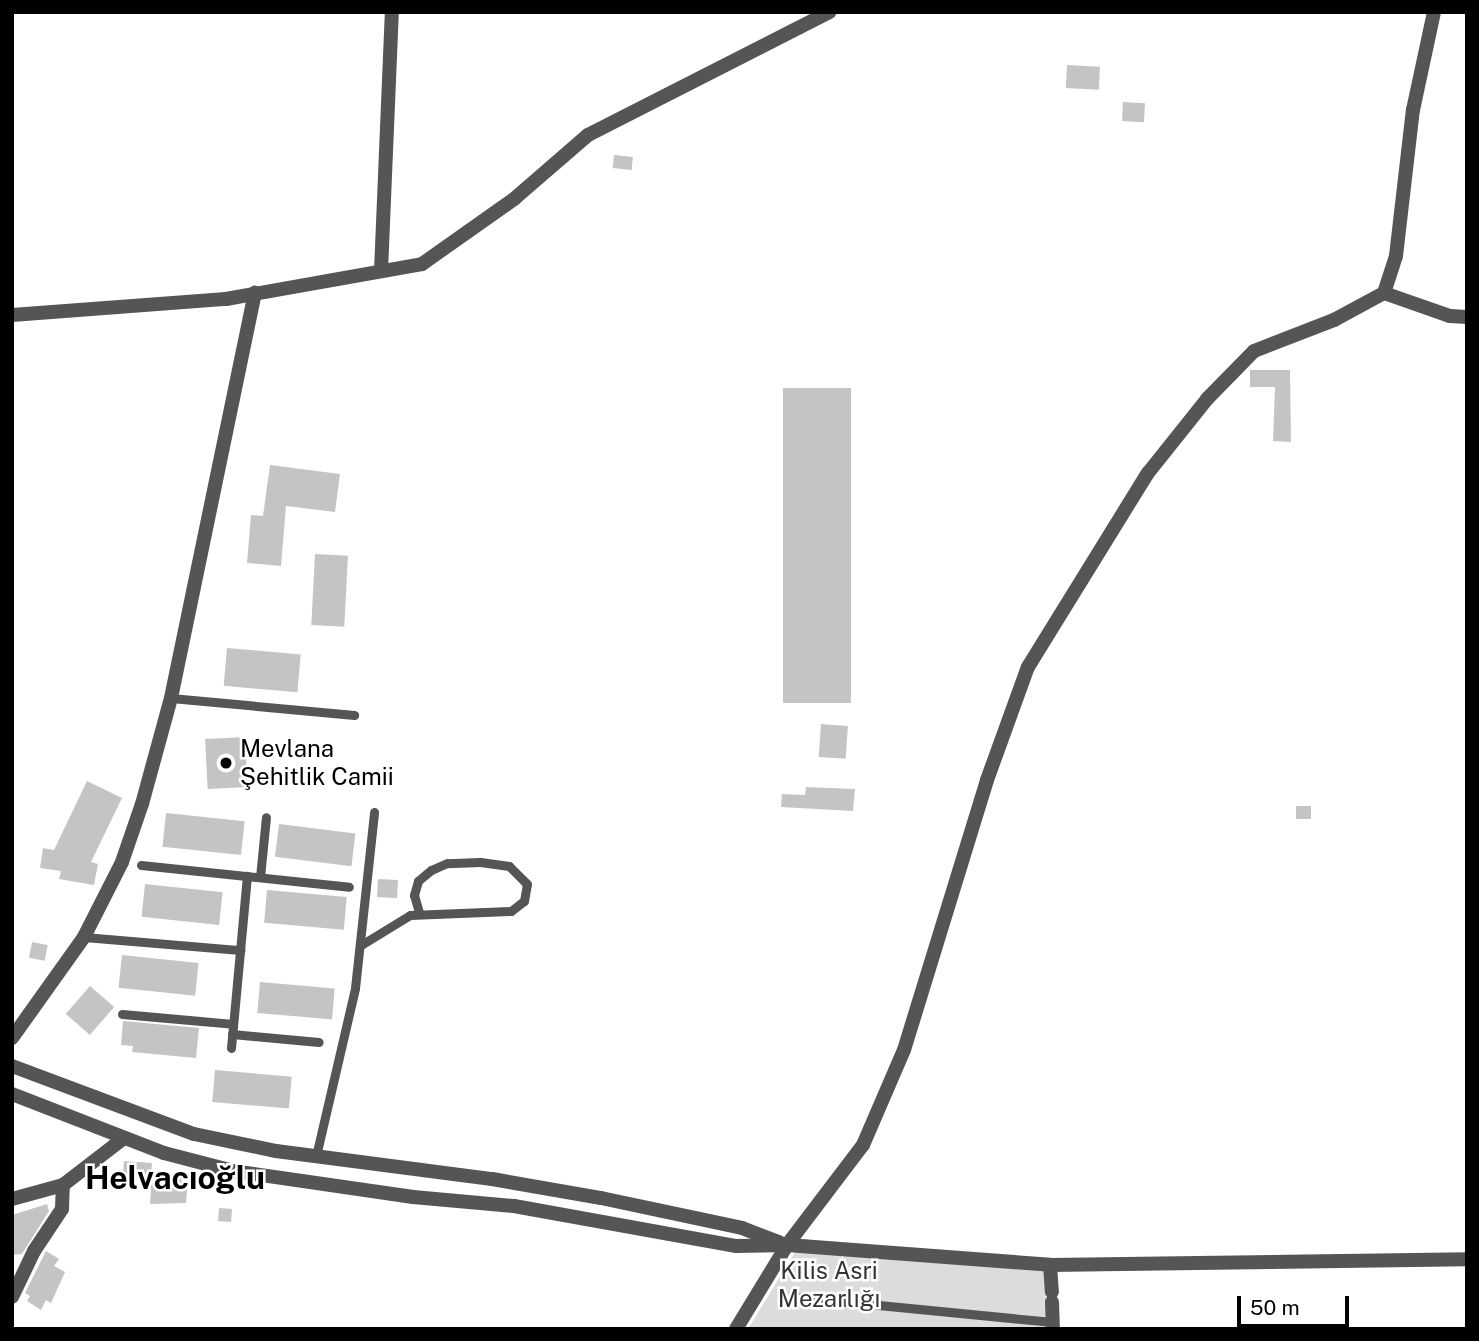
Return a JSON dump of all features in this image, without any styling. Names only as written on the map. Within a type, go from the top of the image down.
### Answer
[{"type":"street","points":[[381,271],[392,12]]},
{"type":"street","points":[[12,315],[226,299],[422,264],[514,199],[588,135],[829,12]]},
{"type":"street","points":[[736,1329],[787,1245],[863,1145],[904,1051],[987,780],[1028,667],[1147,473],[1207,399],[1254,351],[1334,320],[1384,293],[1396,256],[1413,110],[1434,12]]},
{"type":"street","points":[[12,1038],[85,937],[126,850],[142,804],[171,698],[255,293]]},
{"type":"street","points":[[1384,293],[1450,316],[1467,317]]},
{"type":"street","points":[[12,1066],[194,1134],[316,1156],[492,1179],[601,1198],[742,1228],[787,1245]]},
{"type":"street","points":[[12,1094],[164,1153],[233,1171],[400,1195],[514,1206],[736,1246],[787,1245],[1050,1265],[1467,1259]]},
{"type":"street","points":[[12,1199],[63,1185],[124,1138]]},
{"type":"street","points":[[12,1297],[34,1251],[62,1209],[63,1185]]},
{"type":"street","points":[[1050,1265],[1053,1325]]},
{"type":"lane","points":[[171,698],[354,715]]},
{"type":"lane","points":[[316,1156],[351,1011],[361,945],[374,813]]},
{"type":"lane","points":[[260,877],[266,817]]},
{"type":"lane","points":[[361,945],[402,919],[419,913],[511,911],[524,901],[527,884],[517,871],[500,864],[447,863],[431,870],[418,881],[414,895],[419,913]]},
{"type":"lane","points":[[141,864],[349,887]]},
{"type":"lane","points":[[231,1048],[247,876]]},
{"type":"lane","points":[[85,937],[240,950]]},
{"type":"lane","points":[[122,1014],[319,1042]]},
{"type":"lane","points":[[797,1297],[1053,1325]]},
{"type":"green space","name":"Kilis Asri Mezarlığı","points":[[803,1239],[1043,1259],[1048,1329],[748,1329]]},
{"type":"building","points":[[1067,65],[1100,67],[1099,90],[1066,88]]},
{"type":"building","points":[[1123,102],[1145,103],[1144,122],[1122,121]]},
{"type":"building","points":[[614,155],[633,157],[632,170],[613,168]]},
{"type":"building","points":[[1250,370],[1290,370],[1291,442],[1273,441],[1275,387],[1250,387]]},
{"type":"building","points":[[783,388],[851,388],[851,703],[783,703]]},
{"type":"building","points":[[270,465],[340,474],[335,512],[286,506],[281,566],[247,563],[251,515],[263,516]]},
{"type":"building","points":[[315,554],[348,556],[344,627],[311,625]]},
{"type":"building","points":[[227,648],[301,654],[297,692],[224,686]]},
{"type":"building","points":[[821,724],[848,726],[846,759],[819,757]]},
{"type":"building","name":"Mevlana Şehitlik Camii","points":[[245,737],[248,787],[208,789],[205,739]]},
{"type":"building","points":[[87,781],[122,798],[91,862],[98,864],[94,885],[59,879],[61,871],[40,868],[43,848],[54,850]]},
{"type":"building","points":[[806,787],[855,789],[853,811],[781,807],[782,794],[805,795]]},
{"type":"building","points":[[1296,806],[1311,806],[1311,819],[1296,819]]},
{"type":"building","points":[[166,813],[245,821],[241,855],[162,847]]},
{"type":"building","points":[[279,824],[355,833],[351,866],[275,857]]},
{"type":"building","points":[[378,879],[398,880],[397,898],[377,897]]},
{"type":"building","points":[[145,884],[223,892],[219,925],[142,917]]},
{"type":"building","points":[[267,890],[347,897],[344,930],[264,923]]},
{"type":"building","points":[[32,942],[48,945],[45,961],[29,958]]},
{"type":"building","points":[[122,955],[199,963],[195,996],[119,988]]},
{"type":"building","points":[[260,982],[335,989],[332,1019],[257,1013]]},
{"type":"building","points":[[90,986],[114,1007],[90,1035],[66,1014]]},
{"type":"building","points":[[123,1021],[199,1028],[196,1058],[132,1052],[133,1046],[121,1045]]},
{"type":"building","points":[[215,1070],[292,1077],[289,1109],[212,1102]]},
{"type":"building","points":[[124,1161],[152,1163],[151,1176],[123,1174]]},
{"type":"building","points":[[142,1175],[188,1179],[186,1203],[150,1204],[151,1188],[141,1187]]},
{"type":"building","points":[[47,1204],[49,1211],[22,1254],[12,1255],[12,1215]]},
{"type":"building","points":[[219,1208],[232,1209],[231,1222],[218,1221]]},
{"type":"building","points":[[46,1251],[59,1259],[54,1266],[65,1272],[51,1303],[46,1300],[41,1310],[27,1301],[30,1296],[25,1293]]},
{"type":"place","name":"Mevlana Şehitlik Camii","points":[[226,763]]},
{"type":"district","name":"Helvacıoğlu","points":[[175,1178]]}]
